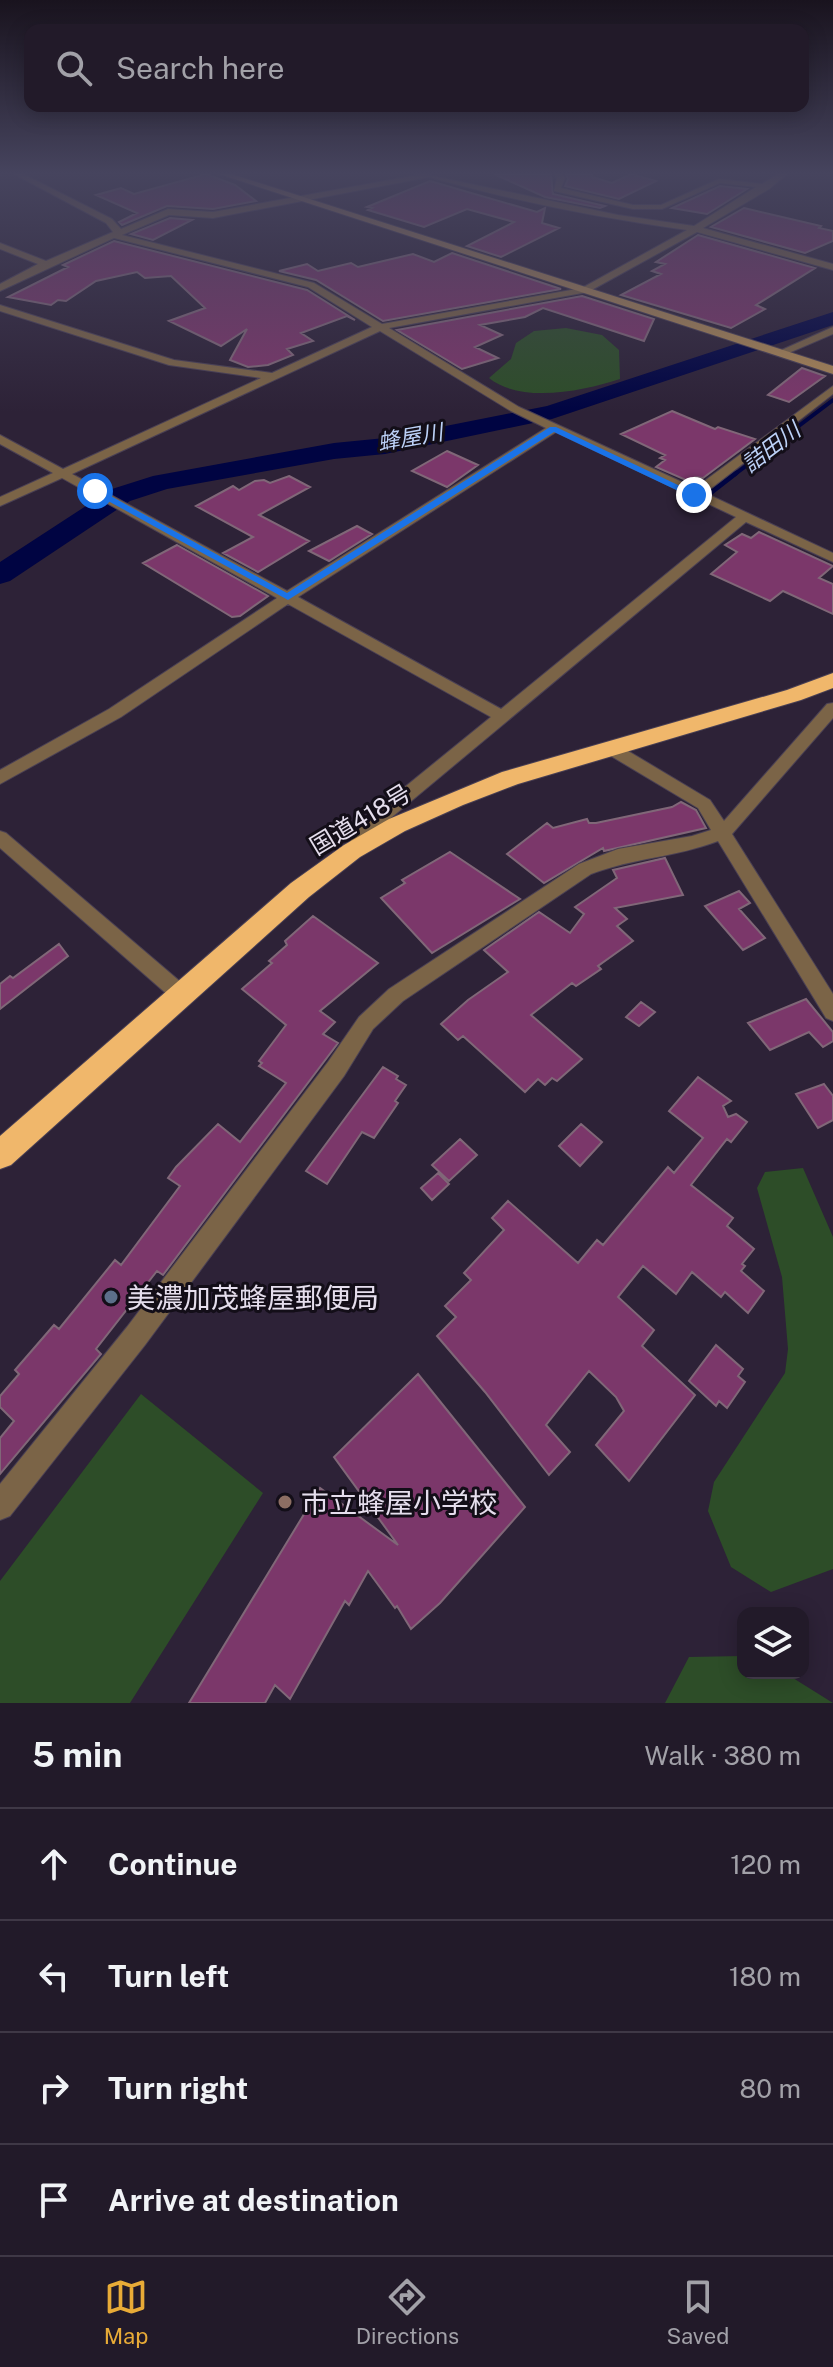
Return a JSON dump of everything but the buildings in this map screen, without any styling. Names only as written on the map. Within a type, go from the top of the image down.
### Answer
[{"type":"highway","name":"国道418号","points":[[0,1155],[300,890],[352,851],[397,825],[510,778],[794,695],[833,680]]},
{"type":"street","points":[[20,253],[47,264]]},
{"type":"street","points":[[0,288],[73,253]]},
{"type":"street","points":[[186,253],[311,285],[515,409],[833,558]]},
{"type":"street","points":[[471,253],[833,370]]},
{"type":"street","points":[[0,502],[380,327],[585,290],[651,253]]},
{"type":"street","points":[[784,253],[833,267]]},
{"type":"street","points":[[0,308],[173,363],[276,376]]},
{"type":"street","points":[[776,351],[833,330]]},
{"type":"street","points":[[694,495],[833,389]]},
{"type":"street","points":[[0,778],[115,713],[549,426]]},
{"type":"street","points":[[0,439],[504,717]]},
{"type":"street","points":[[352,851],[374,822],[745,516]]},
{"type":"street","points":[[0,1506],[146,1323],[336,1069],[366,1023],[396,995],[585,869],[618,856],[694,843],[724,832],[833,708]]},
{"type":"street","points":[[612,749],[704,804],[833,1012]]},
{"type":"street","points":[[0,838],[183,996]]},
{"type":"green space","points":[[566,328],[602,335],[619,350],[620,379],[571,391],[535,393],[502,386],[489,378],[511,359],[516,343],[534,331]]},
{"type":"green space","points":[[803,1168],[833,1237],[833,1569],[771,1592],[731,1567],[708,1511],[714,1482],[785,1373],[788,1349],[782,1277],[757,1188],[765,1172]]},
{"type":"green space","points":[[141,1394],[263,1493],[130,1703],[0,1703],[0,1581]]},
{"type":"green space","points":[[737,1656],[737,1679],[795,1679],[833,1703],[665,1703],[689,1657]]},
{"type":"waterway","name":"蜂屋川","points":[[0,575],[121,495],[162,482],[334,451],[385,446],[552,412],[833,318]]},
{"type":"waterway","name":"詰田川","points":[[734,475],[833,400]]},
{"type":"waterway","name":"詰田川","points":[[709,494],[736,473]]},
{"type":"place","name":"美濃加茂蜂屋郵便局","points":[[111,1297]]},
{"type":"place","name":"市立蜂屋小学校","points":[[285,1502]]},
{"type":"route","points":[[95,491],[288,597],[553,429],[694,495]]}]
